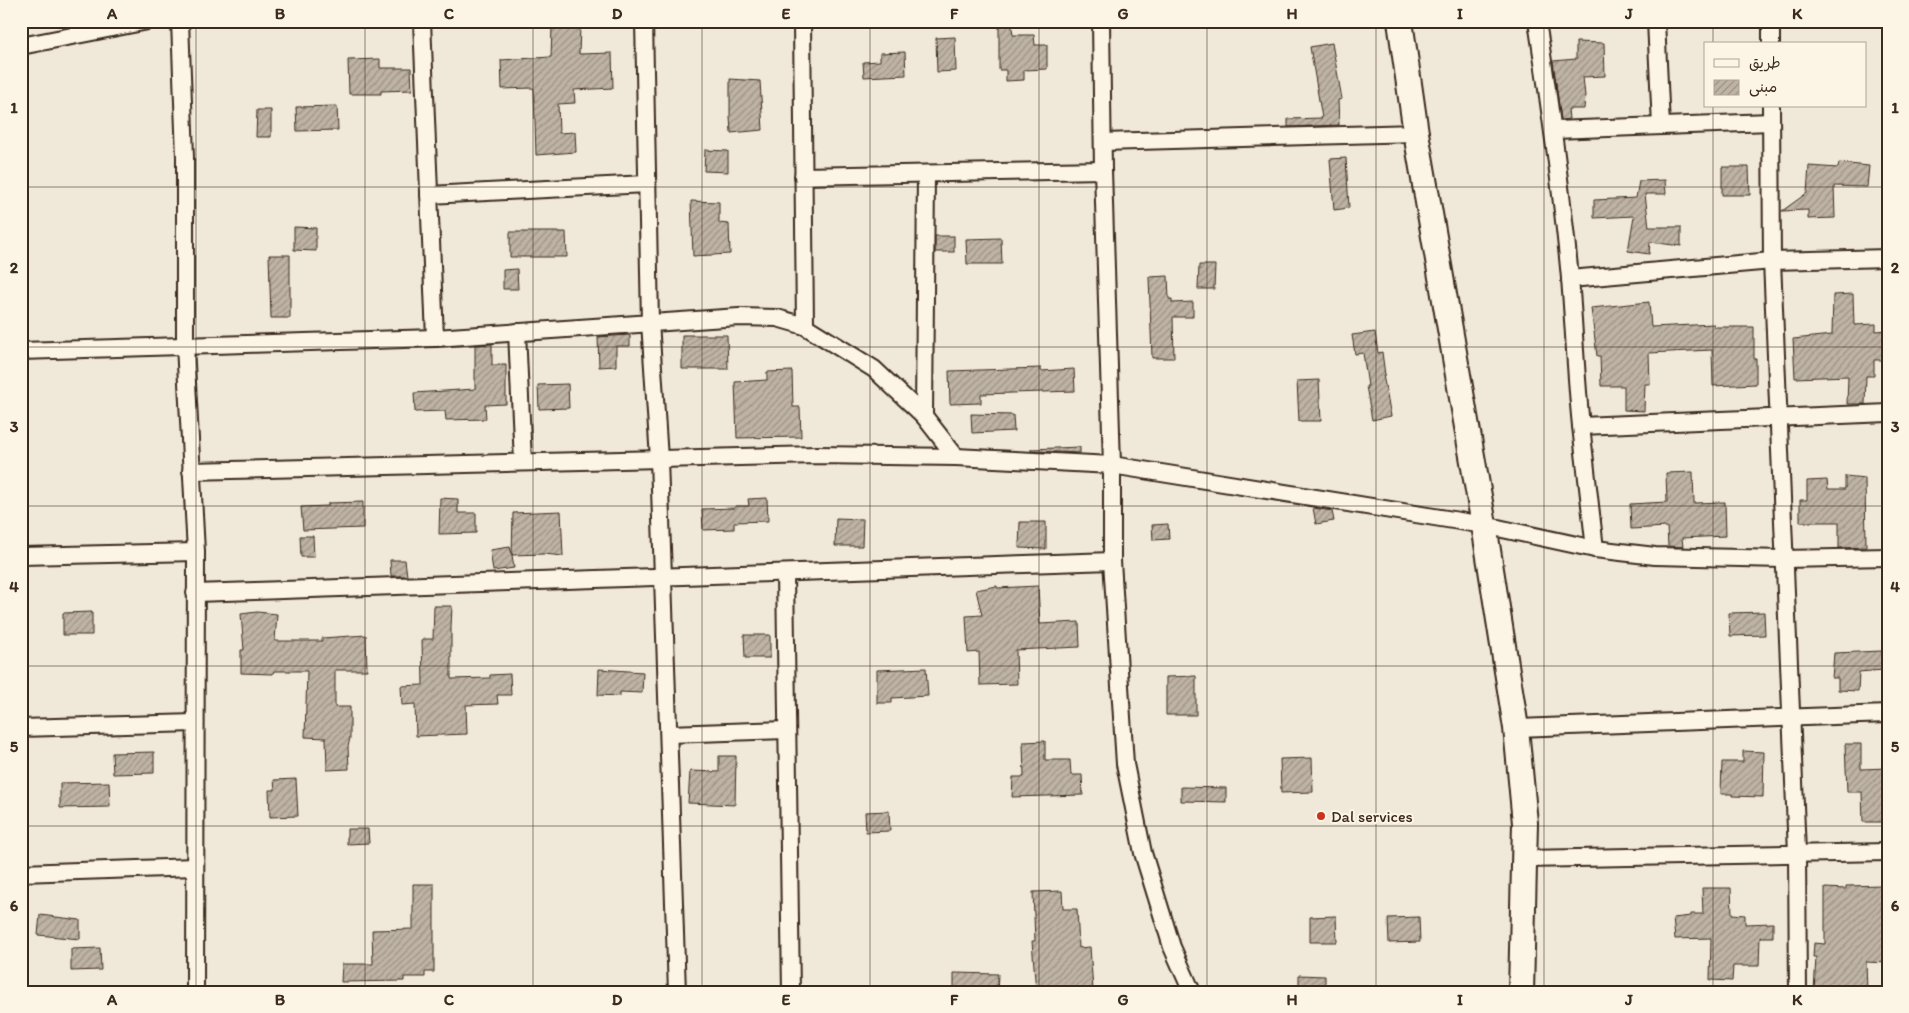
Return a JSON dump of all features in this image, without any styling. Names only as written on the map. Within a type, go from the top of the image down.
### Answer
[{"type":"main road","points":[[1400,21],[1416,133],[1484,525],[1516,728],[1525,823],[1521,992]]},
{"type":"street","points":[[21,46],[148,21]]},
{"type":"street","points":[[180,21],[185,157],[185,345],[196,552],[195,992]]},
{"type":"street","points":[[422,21],[435,338]]},
{"type":"street","points":[[644,21],[650,322],[664,576],[678,992]]},
{"type":"street","points":[[802,21],[805,326]]},
{"type":"street","points":[[1101,21],[1103,170],[1112,465],[1112,561],[1126,764],[1143,853],[1172,946],[1192,992]]},
{"type":"street","points":[[1537,21],[1554,130],[1570,278],[1575,371],[1595,550]]},
{"type":"street","points":[[1656,21],[1661,126]]},
{"type":"street","points":[[1770,21],[1771,42]]},
{"type":"street","points":[[1554,130],[1661,126],[1771,114],[1772,261],[1783,559],[1797,853],[1798,992]]},
{"type":"street","points":[[1103,142],[1416,133]]},
{"type":"street","points":[[803,176],[1103,170]]},
{"type":"street","points":[[924,416],[926,174]]},
{"type":"street","points":[[429,195],[647,184]]},
{"type":"street","points":[[1570,278],[1772,261],[1888,258]]},
{"type":"street","points":[[21,351],[435,338],[650,322],[740,317],[776,318],[805,326],[874,370],[924,416],[956,457]]},
{"type":"street","points":[[517,332],[523,462]]},
{"type":"street","points":[[1581,426],[1888,413]]},
{"type":"street","points":[[191,471],[818,455],[956,457],[1112,465],[1484,525],[1595,550],[1655,556],[1783,559],[1888,557]]},
{"type":"street","points":[[21,556],[196,552]]},
{"type":"street","points":[[195,593],[1112,561]]},
{"type":"street","points":[[785,573],[791,992]]},
{"type":"street","points":[[1516,728],[1888,714]]},
{"type":"street","points":[[21,728],[195,724]]},
{"type":"street","points":[[669,734],[787,730]]},
{"type":"street","points":[[1525,859],[1888,852]]},
{"type":"street","points":[[21,873],[195,867]]},
{"type":"street","points":[[1521,992],[1528,992]]},
{"type":"building","points":[[999,21],[1011,21],[1013,35],[1034,35],[1035,45],[1047,45],[1047,69],[1024,70],[1024,80],[1006,81],[1006,70],[999,70]]},
{"type":"building","points":[[552,26],[580,27],[579,54],[612,53],[613,88],[574,90],[575,103],[558,104],[559,133],[575,132],[576,152],[536,155],[534,90],[533,88],[502,89],[501,60],[551,57]]},
{"type":"building","points":[[955,37],[956,71],[937,72],[936,38]]},
{"type":"building","points":[[1576,42],[1604,43],[1605,76],[1583,77],[1584,109],[1568,109],[1569,119],[1561,120],[1553,61],[1576,59]]},
{"type":"building","points":[[1332,43],[1342,99],[1338,100],[1339,125],[1288,127],[1288,119],[1322,118],[1310,47]]},
{"type":"building","points":[[905,52],[906,75],[864,77],[863,62],[880,61],[880,53]]},
{"type":"building","points":[[380,59],[380,68],[411,68],[412,90],[381,91],[381,94],[349,94],[348,60]]},
{"type":"building","points":[[730,79],[760,81],[763,130],[731,133]]},
{"type":"building","points":[[337,106],[338,130],[297,131],[296,107]]},
{"type":"building","points":[[257,110],[271,110],[271,137],[256,137]]},
{"type":"building","points":[[705,150],[728,151],[728,172],[704,171]]},
{"type":"building","points":[[1346,158],[1349,208],[1334,210],[1330,159]]},
{"type":"building","points":[[1839,163],[1869,166],[1867,187],[1834,186],[1835,218],[1808,219],[1808,210],[1782,211],[1807,193],[1809,166],[1838,168]]},
{"type":"building","points":[[1722,167],[1749,167],[1750,195],[1722,195]]},
{"type":"building","points":[[1665,180],[1666,194],[1645,194],[1649,227],[1681,227],[1681,246],[1650,242],[1649,254],[1628,251],[1634,216],[1594,218],[1594,200],[1636,198],[1639,181]]},
{"type":"building","points":[[691,201],[719,202],[719,223],[729,224],[730,254],[693,256]]},
{"type":"building","points":[[294,227],[316,228],[316,251],[294,250]]},
{"type":"building","points":[[510,232],[566,232],[567,257],[510,257]]},
{"type":"building","points":[[935,236],[954,236],[954,252],[935,252]]},
{"type":"building","points":[[1001,238],[1002,264],[967,264],[966,239]]},
{"type":"building","points":[[269,255],[290,255],[290,318],[271,318]]},
{"type":"building","points":[[1199,265],[1215,265],[1214,289],[1198,289]]},
{"type":"building","points":[[517,269],[518,289],[503,289],[503,270]]},
{"type":"building","points":[[1168,276],[1169,299],[1172,299],[1172,303],[1193,302],[1193,317],[1173,317],[1174,358],[1152,358],[1149,277]]},
{"type":"building","points":[[1853,294],[1854,325],[1876,324],[1876,331],[1888,330],[1888,360],[1874,360],[1874,376],[1866,376],[1865,404],[1847,404],[1848,376],[1795,378],[1793,339],[1832,335],[1833,295]]},
{"type":"building","points":[[1649,302],[1651,327],[1714,324],[1714,327],[1754,327],[1756,384],[1713,386],[1712,350],[1649,353],[1650,384],[1645,384],[1644,411],[1624,410],[1624,386],[1601,386],[1600,356],[1597,356],[1591,308]]},
{"type":"building","points":[[1375,332],[1378,353],[1382,352],[1385,375],[1383,375],[1391,416],[1372,420],[1363,353],[1355,354],[1352,335]]},
{"type":"building","points":[[630,335],[630,346],[616,346],[616,366],[599,367],[598,337]]},
{"type":"building","points":[[682,335],[727,335],[728,369],[682,369]]},
{"type":"building","points":[[492,344],[492,365],[506,365],[506,404],[485,405],[486,419],[446,420],[445,411],[415,412],[414,393],[475,389],[475,345]]},
{"type":"building","points":[[1041,368],[1041,371],[1074,369],[1075,391],[981,394],[981,403],[950,404],[949,371]]},
{"type":"building","points":[[792,371],[793,407],[800,407],[801,437],[737,438],[735,382],[767,380],[767,372]]},
{"type":"building","points":[[1319,380],[1321,421],[1299,421],[1297,381]]},
{"type":"building","points":[[568,384],[569,408],[539,409],[538,385]]},
{"type":"building","points":[[971,414],[1013,415],[1014,431],[972,433]]},
{"type":"building","points":[[1080,447],[1080,453],[1031,451],[1031,449]]},
{"type":"building","points":[[1693,472],[1694,503],[1725,502],[1726,536],[1682,538],[1683,547],[1668,546],[1667,527],[1631,529],[1630,504],[1667,502],[1666,473]]},
{"type":"building","points":[[1845,476],[1865,478],[1866,547],[1839,548],[1839,522],[1800,522],[1800,500],[1807,500],[1807,481],[1827,480],[1828,489],[1845,489]]},
{"type":"building","points":[[440,498],[458,499],[458,513],[476,513],[476,533],[439,534]]},
{"type":"building","points":[[767,498],[768,521],[734,522],[734,529],[703,530],[702,509],[749,506],[748,499]]},
{"type":"building","points":[[363,502],[363,528],[303,530],[301,507],[328,506],[328,503]]},
{"type":"building","points":[[1313,508],[1332,511],[1334,521],[1316,524]]},
{"type":"building","points":[[561,511],[563,556],[544,554],[512,555],[513,513]]},
{"type":"building","points":[[836,518],[863,519],[862,546],[835,546]]},
{"type":"building","points":[[1020,522],[1046,522],[1046,549],[1019,548]]},
{"type":"building","points":[[1168,524],[1169,539],[1153,540],[1152,525]]},
{"type":"building","points":[[300,536],[313,536],[314,557],[301,557]]},
{"type":"building","points":[[510,547],[514,568],[493,571],[490,550]]},
{"type":"building","points":[[390,560],[405,560],[407,576],[391,576]]},
{"type":"building","points":[[997,586],[997,588],[1038,586],[1040,624],[1079,622],[1080,647],[1016,650],[1017,684],[980,685],[979,652],[968,653],[966,616],[982,615],[976,590]]},
{"type":"building","points":[[434,606],[452,606],[451,679],[490,678],[490,675],[510,674],[511,695],[497,695],[498,704],[466,705],[467,734],[416,736],[415,704],[402,705],[401,686],[423,685],[422,639],[433,639]]},
{"type":"building","points":[[92,612],[92,635],[63,635],[63,613]]},
{"type":"building","points":[[257,612],[277,614],[275,641],[322,641],[322,638],[366,635],[367,670],[335,670],[335,707],[350,707],[349,769],[327,770],[326,738],[305,737],[307,671],[274,671],[273,674],[241,673],[241,650],[244,650],[241,614]]},
{"type":"building","points":[[1764,612],[1765,635],[1730,636],[1729,613]]},
{"type":"building","points":[[744,635],[770,635],[770,658],[745,658]]},
{"type":"building","points":[[1882,651],[1883,670],[1859,672],[1858,691],[1838,690],[1838,678],[1832,678],[1834,653]]},
{"type":"building","points":[[926,668],[928,696],[892,698],[892,703],[877,703],[877,670]]},
{"type":"building","points":[[599,669],[643,672],[642,693],[620,692],[620,696],[598,695]]},
{"type":"building","points":[[1196,676],[1196,715],[1166,715],[1166,677]]},
{"type":"building","points":[[1045,741],[1045,760],[1070,760],[1071,775],[1082,775],[1083,795],[1012,797],[1013,777],[1024,777],[1023,742]]},
{"type":"building","points":[[1845,744],[1861,744],[1861,769],[1888,768],[1888,822],[1863,822],[1862,792],[1847,792]]},
{"type":"building","points":[[1743,751],[1764,752],[1763,797],[1721,794],[1722,762],[1743,762]]},
{"type":"building","points":[[154,752],[154,773],[113,774],[112,753]]},
{"type":"building","points":[[719,756],[736,756],[735,805],[688,803],[690,771],[719,772]]},
{"type":"building","points":[[1312,758],[1313,792],[1281,793],[1280,759]]},
{"type":"building","points":[[296,779],[298,816],[270,817],[269,790],[275,790],[274,780]]},
{"type":"building","points":[[109,782],[110,807],[60,808],[60,783]]},
{"type":"building","points":[[1181,787],[1226,788],[1226,802],[1181,801]]},
{"type":"building","points":[[889,811],[890,831],[866,832],[865,812]]},
{"type":"building","points":[[347,829],[368,829],[369,843],[347,844]]},
{"type":"building","points":[[413,884],[434,884],[434,972],[425,972],[425,977],[404,977],[404,981],[341,982],[342,964],[373,964],[372,930],[413,929]]},
{"type":"building","points":[[1882,885],[1882,909],[1886,909],[1888,963],[1866,962],[1867,991],[1814,991],[1816,957],[1813,957],[1814,943],[1825,944],[1825,888],[1846,889],[1846,886]]},
{"type":"building","points":[[1702,888],[1731,888],[1732,914],[1745,915],[1745,924],[1773,923],[1773,937],[1760,937],[1759,966],[1733,966],[1732,981],[1710,980],[1711,938],[1675,939],[1673,918],[1691,916],[1691,914],[1703,914]]},
{"type":"building","points":[[1062,891],[1063,909],[1077,909],[1079,948],[1090,947],[1093,990],[1082,990],[1083,992],[1036,992],[1032,941],[1035,941],[1033,892]]},
{"type":"building","points":[[40,915],[80,920],[80,939],[38,935]]},
{"type":"building","points":[[1336,916],[1337,942],[1310,942],[1310,917]]},
{"type":"building","points":[[1419,917],[1420,942],[1389,943],[1388,918]]},
{"type":"building","points":[[100,948],[101,970],[71,971],[71,949]]},
{"type":"building","points":[[954,973],[998,974],[997,992],[954,990]]},
{"type":"building","points":[[1299,975],[1325,976],[1325,990],[1299,989]]},
{"type":"place","name":"Dal services","points":[[1321,816]]}]
